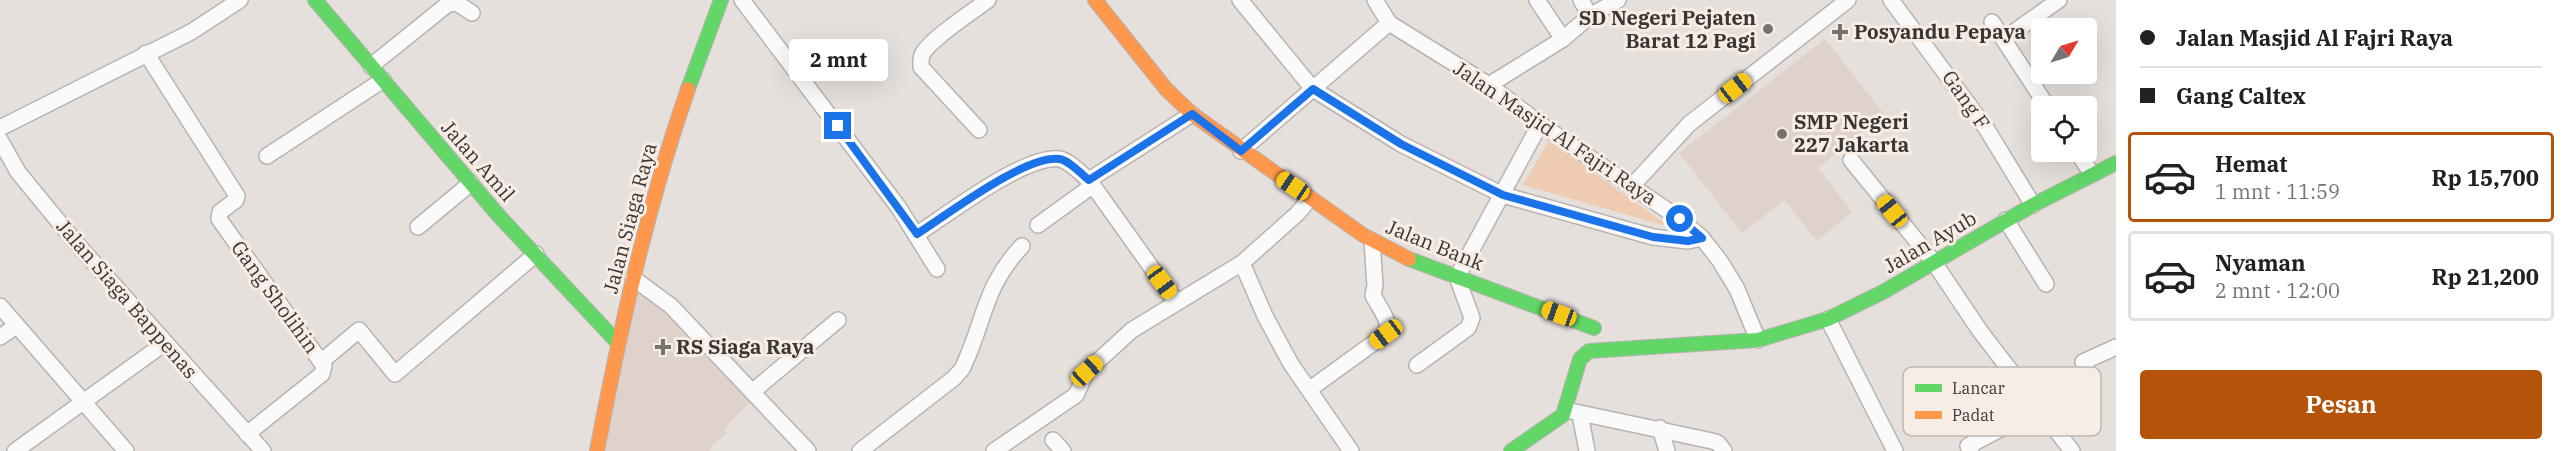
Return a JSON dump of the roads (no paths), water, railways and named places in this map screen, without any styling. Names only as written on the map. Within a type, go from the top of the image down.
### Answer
[{"type":"street","points":[[0,128],[146,52],[191,32],[240,0]]},
{"type":"street","name":"Jalan Amil","points":[[315,0],[471,183],[617,342]]},
{"type":"street","name":"Jalan Siaga Raya","points":[[597,451],[617,342],[633,278],[672,137],[721,0]]},
{"type":"street","points":[[742,0],[917,234],[937,269]]},
{"type":"street","points":[[979,130],[921,67],[921,59],[933,43],[988,0]]},
{"type":"street","name":"Jalan Bank","points":[[1095,0],[1166,88],[1192,114],[1241,151],[1372,241],[1407,258],[1594,328]]},
{"type":"street","points":[[1240,0],[1313,89],[1401,144],[1503,195],[1645,235],[1670,240],[1702,238]]},
{"type":"street","name":"Jalan Masjid Al Fajri Raya","points":[[1375,0],[1389,23],[1489,85],[1540,124],[1680,219],[1702,238],[1720,261],[1737,289],[1758,340]]},
{"type":"street","points":[[1537,0],[1563,39]]},
{"type":"street","points":[[1581,0],[1590,16]]},
{"type":"street","points":[[1489,85],[1563,39],[1590,16],[1618,0]]},
{"type":"street","points":[[1632,186],[1689,124],[1848,0]]},
{"type":"street","name":"Gang F","points":[[1891,0],[1986,128],[2033,205]]},
{"type":"street","points":[[2004,39],[2059,0]]},
{"type":"street","points":[[371,66],[448,4],[457,3],[472,13]]},
{"type":"street","points":[[1992,22],[2041,96]]},
{"type":"street","points":[[1241,151],[1389,23]]},
{"type":"street","name":"Gang Sholihin","points":[[146,52],[237,196],[236,200],[219,213],[219,219],[322,361],[359,330],[393,373],[396,373],[536,254]]},
{"type":"street","points":[[267,156],[383,80]]},
{"type":"street","points":[[1038,225],[1090,183],[1192,114]]},
{"type":"street","points":[[1417,365],[1468,328],[1472,318],[1457,277],[1540,124]]},
{"type":"street","name":"Jalan Siaga Bappenas","points":[[0,140],[18,172],[77,244],[263,451]]},
{"type":"street","points":[[917,234],[1015,171],[1043,160],[1059,159],[1065,161],[1090,183],[1176,302]]},
{"type":"street","points":[[1851,160],[1933,261],[2007,367]]},
{"type":"street","points":[[2084,162],[2092,174]]},
{"type":"street","name":"Jalan Ayub","points":[[1573,412],[1580,359],[1589,351],[1758,340],[1828,319],[1883,292],[2033,205],[2116,163]]},
{"type":"street","points":[[418,227],[471,183]]},
{"type":"street","points":[[994,451],[1076,395],[1087,371],[1132,330],[1242,263],[1298,213],[1310,198]]},
{"type":"street","points":[[2006,220],[2046,284]]},
{"type":"street","points":[[1310,389],[1389,330],[1387,320],[1373,295],[1375,285],[1372,241]]},
{"type":"street","points":[[860,451],[954,378],[962,369],[996,278],[1022,246]]},
{"type":"street","points":[[1242,263],[1286,355],[1351,451]]},
{"type":"street","points":[[633,278],[671,306],[808,451]]},
{"type":"street","points":[[0,306],[126,451]]},
{"type":"street","points":[[1828,319],[1895,451]]},
{"type":"street","points":[[752,392],[838,320]]},
{"type":"street","points":[[0,337],[16,326]]},
{"type":"street","points":[[15,451],[165,343]]},
{"type":"street","points":[[2085,367],[2083,362],[2116,347]]},
{"type":"street","points":[[247,434],[322,374],[324,368],[322,361]]},
{"type":"street","points":[[1573,412],[1587,451]]},
{"type":"street","points":[[1511,451],[1573,412],[1660,428],[1718,443],[1724,451]]},
{"type":"street","points":[[1660,428],[1667,451]]},
{"type":"street","points":[[1970,448],[1991,436]]},
{"type":"street","points":[[2060,436],[2072,451]]},
{"type":"place","name":"SD Negeri Pejaten Barat 12 Pagi","points":[[1768,29]]},
{"type":"place","name":"Posyandu Pepaya","points":[[1840,32]]},
{"type":"place","name":"SMP Negeri 227 Jakarta","points":[[1782,134]]},
{"type":"place","name":"RS Siaga Raya","points":[[663,347]]}]
